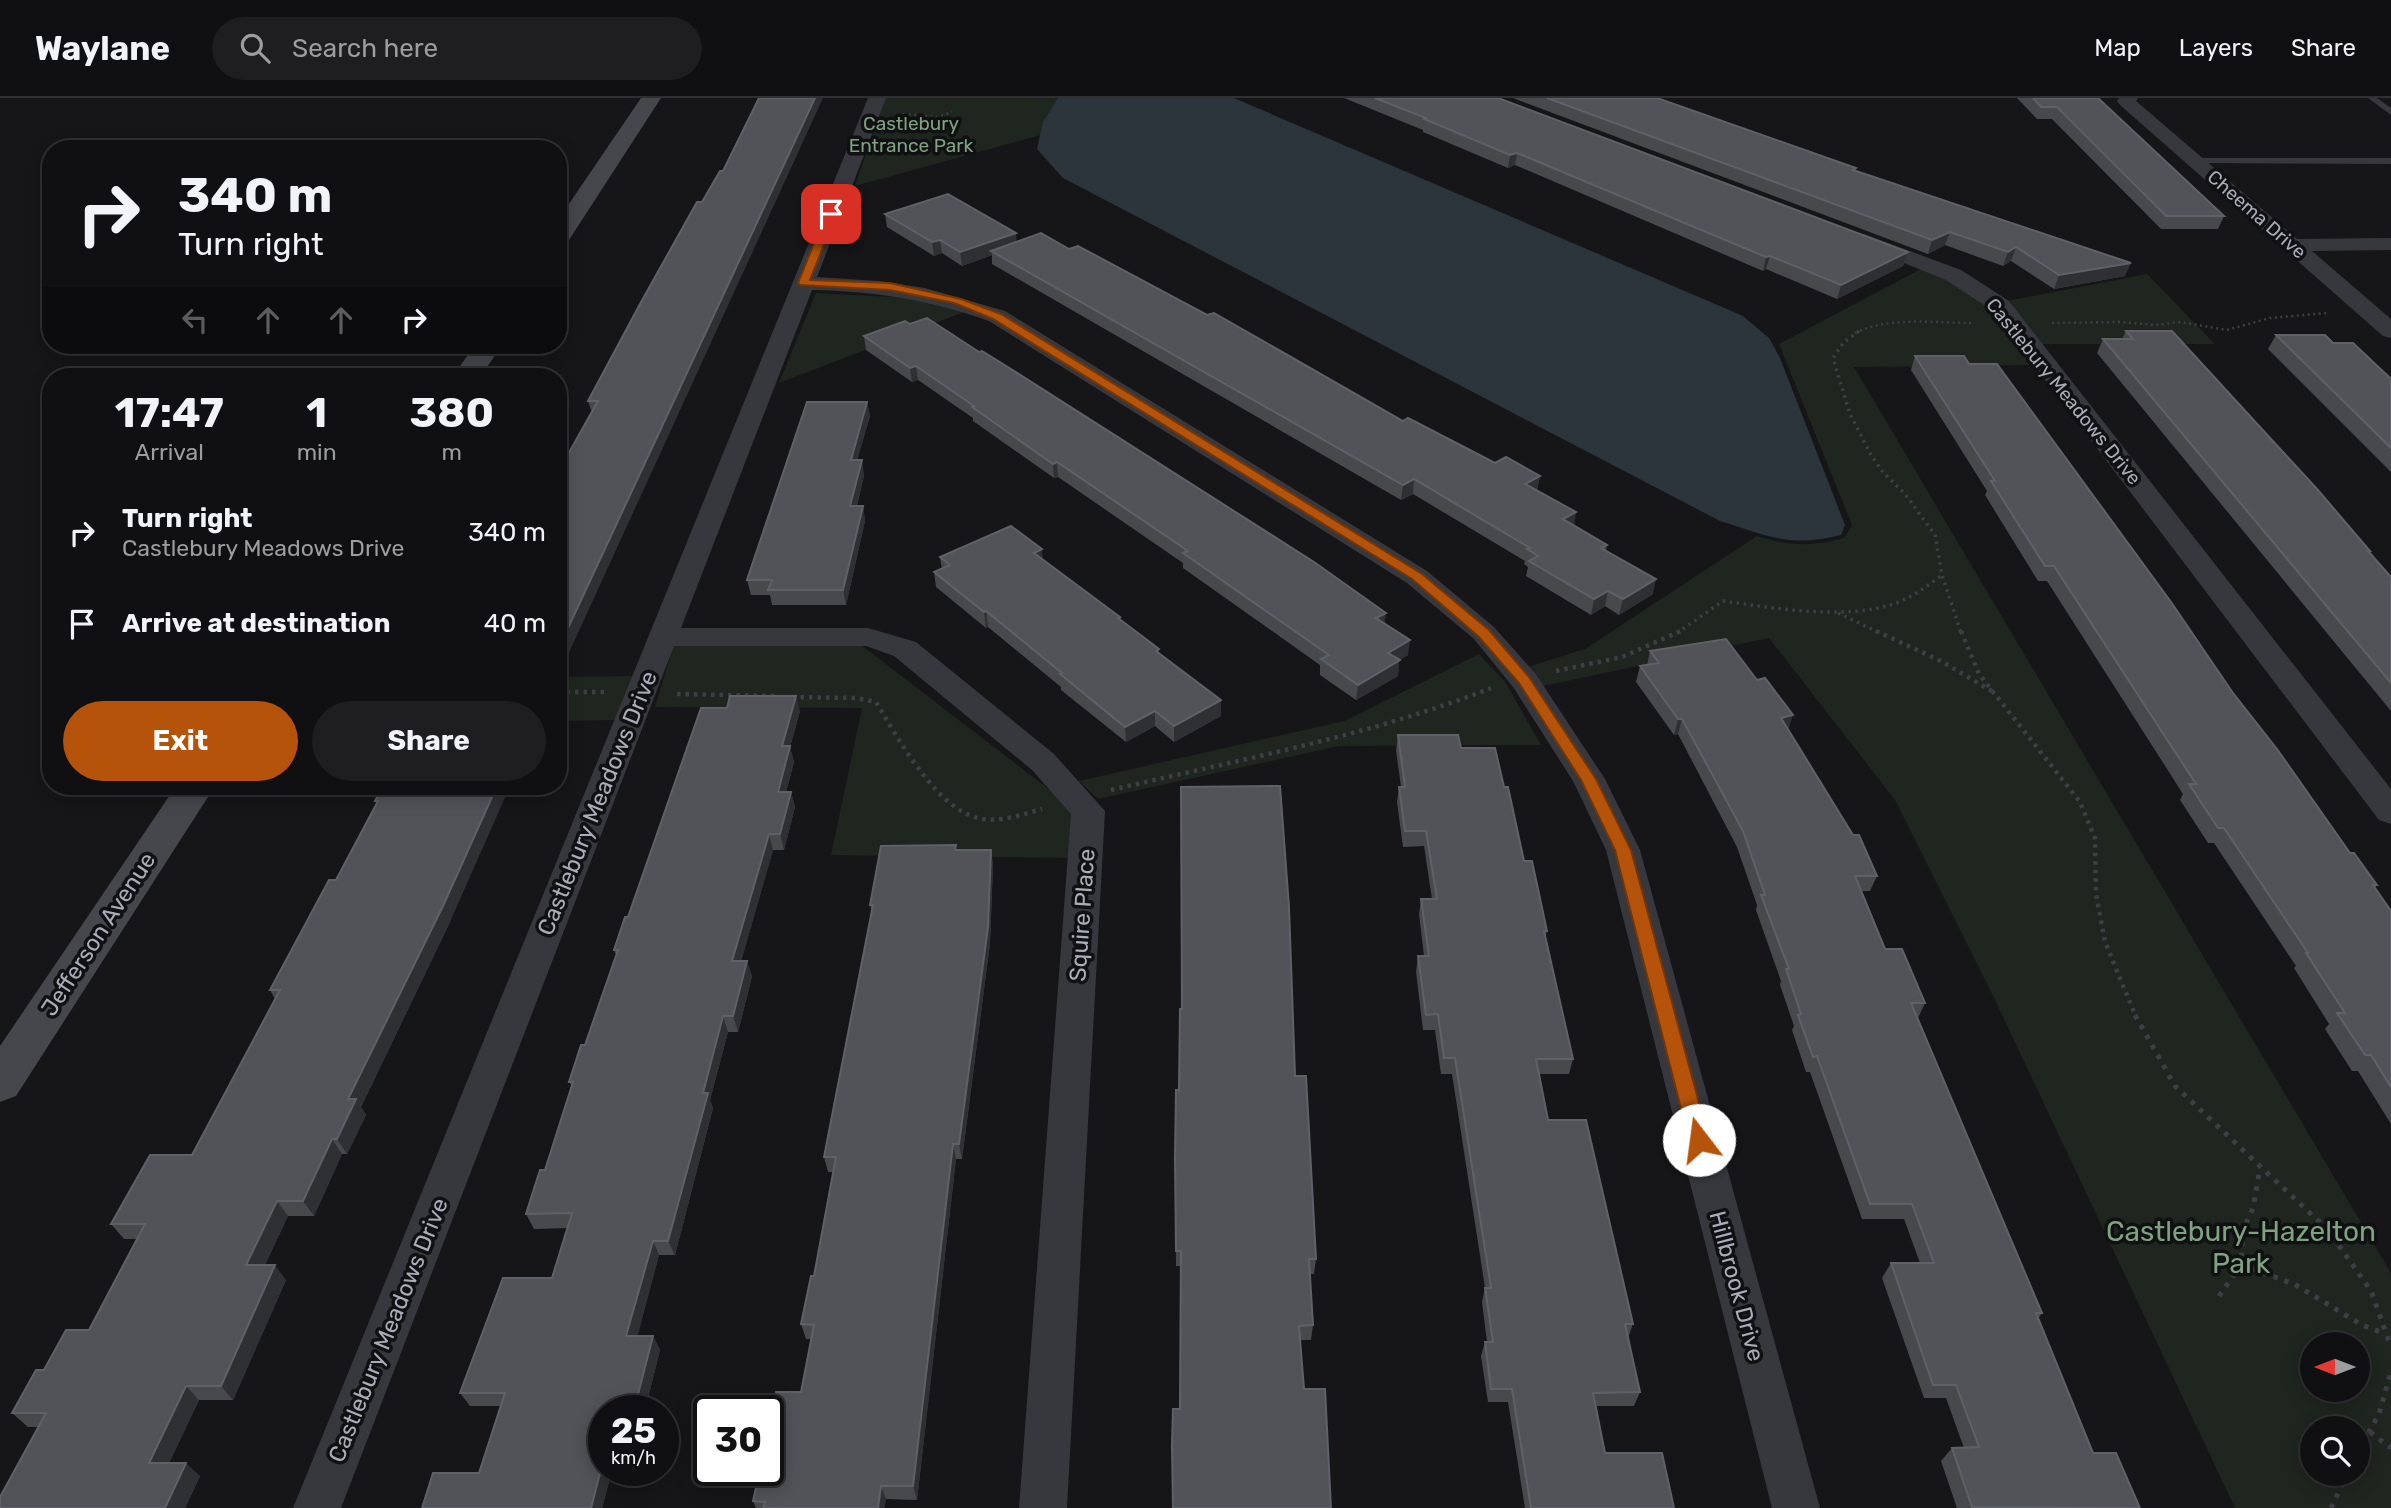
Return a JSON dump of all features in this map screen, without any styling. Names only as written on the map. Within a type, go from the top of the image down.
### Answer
[{"type":"street","points":[[567,224],[651,98]]},
{"type":"street","name":"Cheema Drive","points":[[2129,98],[2126,101],[2391,331]]},
{"type":"street","name":"Castlebury Meadows Drive","points":[[317,1508],[803,283],[890,106]]},
{"type":"street","name":"Castlebury Meadows Drive","points":[[1837,230],[1952,274],[1982,289],[2001,306],[2391,812]]},
{"type":"street","points":[[2292,245],[2391,244]]},
{"type":"street","name":"Hillbrook Drive","points":[[803,283],[890,287],[957,301],[997,316],[1417,576],[1484,634],[1524,680],[1588,779],[1623,850],[1796,1508]]},
{"type":"street","name":"Squire Place","points":[[662,637],[868,637],[905,649],[1043,762],[1088,811],[1043,1508]]},
{"type":"street","name":"Jefferson Avenue","points":[[0,1083],[191,795]]},
{"type":"lane","points":[[2372,98],[2391,111]]},
{"type":"lane","points":[[2195,161],[2391,161]]},
{"type":"path","points":[[890,106],[937,117],[952,112]]},
{"type":"path","points":[[2357,300],[2331,312],[2270,318],[2227,330],[2180,322],[2155,325],[2109,322],[1925,322],[1861,329],[1842,342],[1833,358],[1850,415],[1871,455],[1882,471],[1905,494],[1935,535],[1942,575],[1958,625],[1979,674],[2080,802],[2095,838],[2096,894],[2105,942],[2133,1012],[2175,1086],[2328,1230],[2371,1291],[2391,1347]]},
{"type":"path","points":[[567,692],[856,698],[876,702],[902,747],[948,802],[981,819],[1017,816],[1075,799],[1432,711],[1495,687],[1579,664],[1622,657],[1685,629],[1723,601],[1863,611],[1895,604],[1923,592],[1942,575]]},
{"type":"path","points":[[1834,611],[1941,661],[1996,694]]},
{"type":"path","points":[[2219,1296],[2241,1265],[2242,1230],[2253,1208],[2260,1167]]},
{"type":"path","points":[[2241,1265],[2276,1273],[2327,1302],[2370,1331],[2386,1334]]},
{"type":"path","points":[[2391,1372],[2379,1414],[2370,1432],[2391,1448]]},
{"type":"path","points":[[2331,1508],[2341,1486]]},
{"type":"green space","name":"Castlebury Entrance Park","points":[[885,98],[1058,98],[1043,122],[1041,135],[855,186]]},
{"type":"green space","name":"Castlebury-Hazelton Park","points":[[1930,268],[1998,309],[2040,365],[1854,367],[2391,1273],[2391,1508],[2235,1508],[1995,1000],[1895,800],[1769,638],[1534,688],[1521,669],[1585,649],[1757,536],[1800,544],[1844,538],[1852,525],[1779,344],[1919,270]]},
{"type":"green space","points":[[2147,274],[2215,344],[2040,344],[2007,301]]},
{"type":"green space","points":[[816,293],[911,298],[964,312],[779,383]]},
{"type":"green space","points":[[674,644],[861,645],[1080,813],[1069,858],[831,855],[862,708],[655,707]]},
{"type":"green space","points":[[1479,654],[1506,683],[1541,745],[1339,746],[1098,799],[1079,781],[1344,721]]},
{"type":"green space","points":[[633,676],[617,720],[567,721],[567,677]]},
{"type":"shaded area","points":[[1058,98],[1234,98],[1743,316],[1769,338],[1780,358],[1845,525],[1841,535],[1823,539],[1779,539],[1720,521],[1063,178],[1037,149],[1043,122]]},
{"type":"building","points":[[759,98],[815,98],[567,630],[567,456],[598,401],[588,401],[640,304],[697,202],[702,202],[720,171],[723,171]]},
{"type":"building","points":[[1375,98],[1498,98],[1908,252],[1841,285],[1770,256],[1766,257],[1517,153],[1510,155]]},
{"type":"building","points":[[1547,98],[1657,98],[1856,168],[1853,170],[2131,263],[2059,275],[2016,247],[2008,252],[1950,232],[1932,240]]},
{"type":"building","points":[[2033,98],[2098,98],[2224,216],[2166,216],[2057,107],[2041,107]]},
{"type":"building","points":[[948,194],[1016,233],[960,252],[940,240],[932,242],[885,214]]},
{"type":"building","points":[[1041,233],[1069,249],[1078,246],[1207,315],[1214,313],[1403,421],[1408,418],[1495,463],[1506,457],[1540,476],[1525,484],[1576,512],[1563,519],[1607,545],[1601,548],[1656,579],[1623,599],[1608,591],[1594,599],[1529,561],[1538,556],[1527,549],[1530,548],[1414,479],[1403,485],[991,251]]},
{"type":"building","points":[[927,318],[1314,562],[1386,613],[1376,618],[1410,640],[1388,653],[1400,660],[1358,685],[1321,659],[1329,655],[1183,553],[1188,551],[1057,462],[1053,464],[916,366],[910,368],[864,336],[905,321],[910,324]]},
{"type":"building","points":[[2126,331],[2172,331],[2317,489],[2391,577],[2391,683],[2103,339],[2133,339]]},
{"type":"building","points":[[2276,335],[2325,335],[2333,343],[2353,343],[2391,379],[2391,448]]},
{"type":"building","points":[[1915,356],[1964,356],[1969,364],[1997,364],[2171,602],[2233,693],[2277,749],[2350,853],[2354,853],[2377,885],[2373,885],[2391,911],[2391,1087],[2371,1055],[2365,1055],[2337,1013],[2345,1013],[2224,828],[2218,828],[2189,784],[2196,784],[2054,566],[2045,566],[1991,481],[1995,481]]},
{"type":"building","points":[[807,402],[867,402],[851,460],[862,460],[850,506],[863,506],[843,590],[768,590],[772,580],[747,580]]},
{"type":"building","points":[[1011,526],[1042,549],[1034,553],[1120,617],[1118,618],[1159,649],[1156,651],[1221,700],[1174,726],[1155,711],[1125,727],[986,611],[934,572],[950,565],[940,557]]},
{"type":"building","points":[[1726,639],[1757,680],[1765,678],[1793,715],[1781,718],[1853,835],[1859,835],[1877,876],[1855,876],[1885,949],[1902,949],[1925,1003],[1911,1003],[2042,1313],[2036,1313],[2093,1453],[2116,1453],[2140,1508],[1972,1507],[1952,1448],[1979,1447],[1956,1385],[1933,1385],[1891,1263],[1934,1263],[1912,1204],[1870,1204],[1817,1056],[1813,1057],[1798,1015],[1801,1014],[1786,969],[1789,969],[1761,895],[1765,895],[1743,831],[1682,719],[1678,719],[1640,666],[1659,663],[1650,651]]},
{"type":"building","points":[[730,696],[796,696],[782,746],[790,746],[778,792],[791,792],[780,834],[769,834],[732,961],[747,961],[733,1016],[723,1016],[703,1093],[708,1093],[668,1241],[653,1241],[626,1336],[653,1336],[638,1395],[588,1395],[588,1486],[597,1486],[591,1508],[422,1508],[433,1473],[479,1473],[505,1393],[460,1393],[503,1278],[552,1278],[572,1213],[526,1214],[540,1170],[545,1170],[573,1082],[569,1082],[581,1045],[585,1045],[618,950],[614,950],[625,917],[628,917],[701,708],[727,708]]},
{"type":"building","points":[[1398,735],[1458,735],[1461,748],[1495,748],[1504,787],[1508,787],[1524,861],[1532,861],[1547,931],[1544,931],[1573,1059],[1536,1059],[1548,1120],[1586,1120],[1633,1324],[1625,1324],[1640,1392],[1593,1393],[1605,1453],[1662,1453],[1674,1508],[1531,1508],[1512,1389],[1491,1389],[1485,1342],[1493,1342],[1485,1288],[1491,1288],[1455,1058],[1444,1058],[1438,1014],[1426,1015],[1418,956],[1429,956],[1421,899],[1437,899],[1426,831],[1405,831],[1399,787],[1405,787]]},
{"type":"building","points":[[1280,786],[1289,907],[1295,1076],[1306,1076],[1316,1259],[1309,1259],[1313,1325],[1299,1326],[1304,1389],[1325,1389],[1331,1508],[1173,1508],[1173,1409],[1180,1409],[1181,1251],[1176,1251],[1175,1157],[1176,1090],[1179,1090],[1182,1009],[1181,787]]},
{"type":"building","points":[[378,795],[493,795],[443,906],[348,1099],[356,1099],[337,1139],[332,1139],[303,1201],[277,1201],[246,1265],[275,1265],[221,1386],[186,1386],[149,1463],[186,1463],[165,1508],[0,1508],[0,1497],[46,1413],[12,1413],[36,1370],[44,1370],[66,1330],[89,1330],[145,1224],[111,1224],[150,1155],[192,1155],[280,990],[270,990],[329,880],[336,880],[378,801],[375,801]]},
{"type":"building","points":[[956,845],[955,850],[991,850],[988,927],[959,1144],[953,1144],[913,1486],[881,1486],[878,1508],[763,1508],[765,1502],[753,1501],[756,1486],[784,1486],[784,1395],[775,1395],[776,1392],[801,1392],[814,1325],[801,1324],[811,1276],[814,1276],[836,1157],[824,1157],[873,905],[870,905],[881,846]]},
{"type":"route","points":[[831,214],[803,283],[890,287],[957,301],[997,316],[1417,576],[1484,634],[1524,680],[1588,779],[1623,850],[1699,1140]]}]
